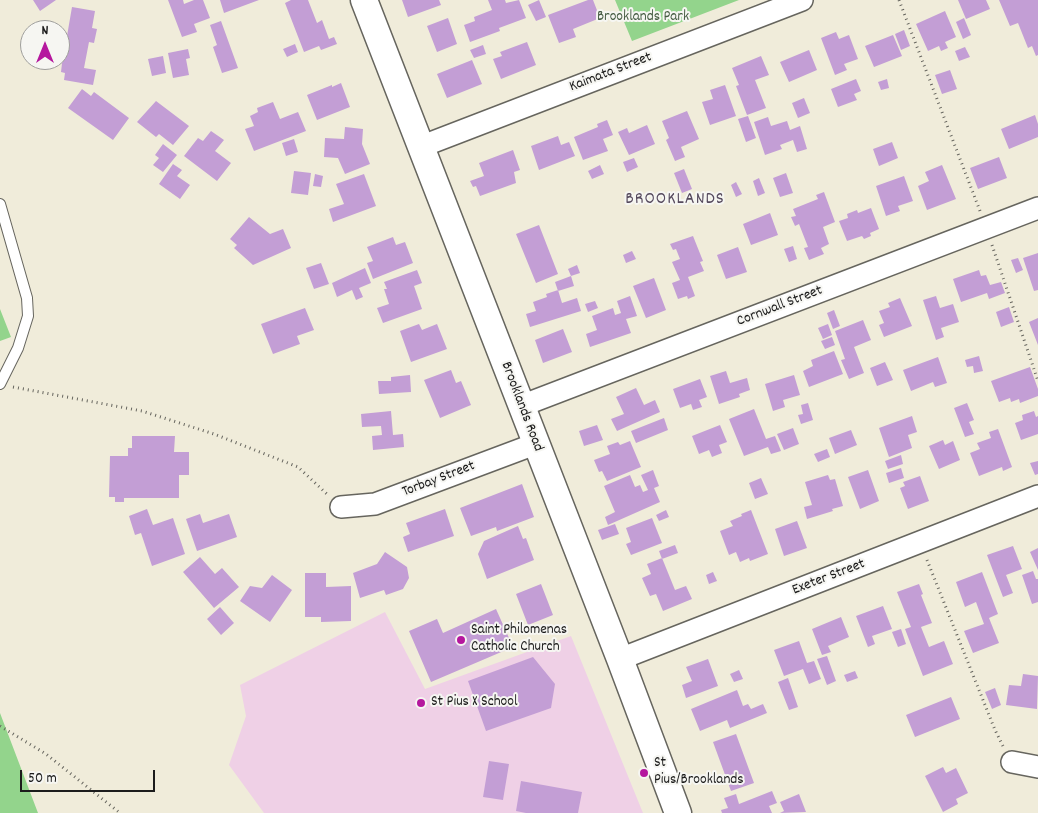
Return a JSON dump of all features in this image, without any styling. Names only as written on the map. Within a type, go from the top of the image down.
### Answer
[{"type":"street","name":"Brooklands Road","points":[[364,0],[678,813]]},
{"type":"street","name":"Kaimata Street","points":[[420,146],[802,0]]},
{"type":"street","name":"Cornwall Street","points":[[521,406],[1038,208]]},
{"type":"street","name":"Torbay Street","points":[[341,507],[375,504],[535,444]]},
{"type":"street","name":"Exeter Street","points":[[620,659],[1038,496]]},
{"type":"street","points":[[1012,762],[1038,767]]},
{"type":"lane","points":[[0,204],[27,298],[28,316],[5,385]]},
{"type":"path","points":[[899,0],[986,228],[1038,381]]},
{"type":"path","points":[[5,385],[142,411],[214,434],[298,467],[341,507]]},
{"type":"path","points":[[920,543],[995,730],[1012,762]]},
{"type":"path","points":[[0,726],[46,754],[120,813]]},
{"type":"shaded area","name":"St Pius X School","points":[[385,612],[425,689],[571,636],[643,813],[264,813],[229,765],[246,716],[240,685]]},
{"type":"green space","name":"Brooklands Park","points":[[615,0],[739,0],[632,41]]},
{"type":"green space","points":[[0,309],[11,337],[0,341]]},
{"type":"green space","points":[[0,713],[38,813],[0,813]]},
{"type":"building","points":[[33,0],[56,0],[40,11]]},
{"type":"building","points":[[168,0],[183,0],[184,4],[194,0],[203,0],[210,18],[194,24],[197,32],[182,37]]},
{"type":"building","points":[[220,0],[259,0],[224,13]]},
{"type":"building","points":[[291,0],[308,0],[317,23],[322,20],[329,39],[334,37],[337,44],[321,50],[319,46],[304,52],[285,3]]},
{"type":"building","points":[[402,0],[439,0],[441,5],[408,17]]},
{"type":"building","points":[[488,0],[505,0],[506,3],[519,0],[526,18],[499,28],[500,31],[470,42],[464,25],[475,21],[474,17],[492,10]]},
{"type":"building","points":[[539,0],[546,17],[536,21],[528,5]]},
{"type":"building","points":[[588,0],[593,0],[600,18],[573,29],[576,37],[559,43],[548,15]]},
{"type":"building","points":[[958,0],[986,0],[990,9],[966,19]]},
{"type":"building","points":[[999,0],[1038,0],[1038,55],[1036,56],[1032,46],[1028,48],[1018,23],[1010,26]]},
{"type":"building","points":[[72,7],[95,11],[92,28],[97,29],[94,43],[89,42],[84,68],[96,70],[93,85],[64,80],[65,73],[61,72],[61,70],[70,70],[70,20]]},
{"type":"building","points":[[945,11],[956,37],[945,42],[948,48],[941,51],[939,46],[928,51],[916,24]]},
{"type":"building","points":[[448,18],[457,44],[437,52],[427,26]]},
{"type":"building","points":[[964,18],[971,35],[963,39],[956,22]]},
{"type":"building","points":[[221,21],[238,68],[222,73],[213,47],[217,45],[210,25]]},
{"type":"building","points":[[904,30],[910,46],[901,50],[895,34]]},
{"type":"building","points":[[836,32],[839,39],[849,35],[858,59],[844,64],[847,70],[835,75],[821,38]]},
{"type":"building","points":[[893,35],[902,56],[874,67],[865,46]]},
{"type":"building","points":[[527,42],[536,65],[501,79],[493,59],[502,56],[500,52]]},
{"type":"building","points":[[295,44],[298,52],[287,57],[283,49]]},
{"type":"building","points":[[483,45],[486,54],[474,58],[470,50]]},
{"type":"building","points":[[965,47],[970,57],[959,61],[955,51]]},
{"type":"building","points":[[188,49],[190,58],[186,59],[189,75],[173,78],[168,53]]},
{"type":"building","points":[[809,50],[817,70],[789,82],[780,62]]},
{"type":"building","points":[[163,56],[166,73],[152,76],[148,59]]},
{"type":"building","points":[[761,56],[769,75],[755,80],[766,108],[747,115],[736,86],[739,85],[732,68]]},
{"type":"building","points":[[472,60],[482,84],[447,98],[437,74]]},
{"type":"building","points":[[950,70],[957,89],[942,94],[935,75]]},
{"type":"building","points":[[856,79],[861,91],[854,94],[857,100],[838,107],[831,89]]},
{"type":"building","points":[[887,79],[889,88],[881,90],[878,82]]},
{"type":"building","points":[[341,83],[350,107],[317,120],[307,95]]},
{"type":"building","points":[[725,85],[736,116],[710,125],[702,102],[713,99],[710,90]]},
{"type":"building","points":[[82,89],[91,96],[94,92],[129,118],[113,140],[68,108]]},
{"type":"building","points":[[804,98],[810,113],[798,118],[792,103]]},
{"type":"building","points":[[156,101],[189,126],[173,145],[159,134],[156,137],[137,122]]},
{"type":"building","points":[[273,102],[280,119],[298,112],[306,131],[254,151],[245,129],[254,126],[250,116],[258,112],[257,108]]},
{"type":"building","points":[[687,111],[699,139],[681,147],[685,157],[675,161],[666,140],[669,138],[662,121]]},
{"type":"building","points":[[1035,115],[1038,124],[1038,137],[1009,149],[1001,129]]},
{"type":"building","points":[[748,116],[756,138],[746,142],[738,119]]},
{"type":"building","points":[[768,117],[771,126],[787,121],[790,130],[800,126],[807,149],[797,152],[793,140],[780,145],[782,149],[765,155],[754,122]]},
{"type":"building","points":[[607,120],[613,135],[603,139],[608,151],[583,160],[574,137],[598,127],[597,124]]},
{"type":"building","points":[[647,125],[655,144],[629,155],[618,132],[627,128],[629,133]]},
{"type":"building","points":[[345,127],[363,129],[362,144],[370,164],[345,174],[338,158],[324,157],[325,138],[344,139]]},
{"type":"building","points":[[211,131],[224,140],[215,151],[231,163],[217,181],[184,156],[198,138],[203,141]]},
{"type":"building","points":[[558,136],[561,145],[569,142],[575,156],[539,170],[531,146]]},
{"type":"building","points":[[294,139],[298,152],[286,156],[282,143]]},
{"type":"building","points":[[892,142],[898,158],[879,166],[873,149]]},
{"type":"building","points":[[163,144],[177,155],[163,172],[153,165],[159,158],[155,155]]},
{"type":"building","points":[[513,150],[520,170],[514,172],[516,183],[480,196],[476,186],[473,187],[470,181],[484,176],[479,163]]},
{"type":"building","points":[[999,157],[1007,178],[978,189],[970,168]]},
{"type":"building","points":[[634,158],[638,167],[627,172],[623,162]]},
{"type":"building","points":[[173,164],[182,170],[177,176],[190,185],[180,199],[159,184]]},
{"type":"building","points":[[600,165],[604,174],[592,179],[588,171]]},
{"type":"building","points":[[942,165],[956,199],[927,210],[918,186],[929,181],[925,172]]},
{"type":"building","points":[[684,169],[692,189],[682,193],[674,173]]},
{"type":"building","points":[[294,171],[311,173],[308,195],[291,193]]},
{"type":"building","points":[[786,173],[793,193],[780,197],[773,178]]},
{"type":"building","points":[[315,174],[323,176],[321,187],[313,186]]},
{"type":"building","points":[[364,174],[376,206],[333,222],[329,209],[344,204],[336,184]]},
{"type":"building","points":[[904,176],[913,201],[898,206],[900,211],[886,216],[876,186]]},
{"type":"building","points":[[759,178],[765,193],[758,196],[753,181]]},
{"type":"building","points":[[736,182],[742,194],[736,197],[731,185]]},
{"type":"building","points":[[824,192],[835,222],[823,227],[829,244],[821,248],[824,254],[809,260],[804,248],[808,247],[799,224],[795,226],[791,217],[796,216],[793,209],[818,199],[816,195]]},
{"type":"building","points":[[871,208],[879,229],[870,233],[871,236],[864,239],[862,236],[847,241],[839,221],[848,218],[847,214],[857,210],[858,213]]},
{"type":"building","points":[[770,213],[778,235],[751,245],[743,224]]},
{"type":"building","points":[[249,217],[270,234],[283,229],[291,248],[253,265],[234,248],[237,245],[230,239]]},
{"type":"building","points":[[539,225],[558,274],[536,283],[516,234]]},
{"type":"building","points":[[693,236],[703,261],[700,262],[704,271],[688,277],[695,296],[688,299],[687,296],[678,299],[672,283],[680,280],[672,262],[680,259],[676,249],[673,250],[670,244]]},
{"type":"building","points":[[393,237],[396,245],[405,242],[413,263],[373,279],[367,263],[373,261],[367,247]]},
{"type":"building","points":[[793,246],[797,259],[789,262],[784,249]]},
{"type":"building","points":[[738,247],[747,272],[726,279],[717,255]]},
{"type":"building","points":[[632,251],[636,259],[626,263],[623,255]]},
{"type":"building","points":[[1038,253],[1038,290],[1034,291],[1023,258]]},
{"type":"building","points":[[1018,258],[1023,270],[1016,273],[1011,260]]},
{"type":"building","points":[[321,263],[329,284],[314,289],[306,268]]},
{"type":"building","points":[[577,265],[580,273],[571,276],[568,269]]},
{"type":"building","points":[[365,268],[371,283],[359,288],[363,297],[356,300],[352,290],[337,297],[332,283]]},
{"type":"building","points":[[417,270],[422,283],[414,286],[422,309],[383,323],[377,308],[389,304],[384,289],[387,289],[384,282]]},
{"type":"building","points":[[979,270],[981,276],[986,275],[990,285],[1001,282],[1005,293],[989,299],[987,293],[961,302],[953,279]]},
{"type":"building","points":[[571,276],[574,286],[558,291],[555,282]]},
{"type":"building","points":[[654,278],[666,310],[646,318],[633,286]]},
{"type":"building","points":[[558,290],[562,303],[577,298],[581,311],[530,327],[526,314],[536,311],[533,302],[547,297],[546,294]]},
{"type":"building","points":[[630,296],[637,316],[626,319],[631,333],[590,347],[586,334],[597,330],[592,316],[613,308],[615,315],[621,313],[617,301]]},
{"type":"building","points":[[936,296],[940,308],[953,304],[959,322],[941,328],[944,337],[936,340],[923,300]]},
{"type":"building","points":[[900,298],[912,326],[884,337],[879,325],[884,323],[879,311],[890,307],[888,303]]},
{"type":"building","points":[[595,301],[598,308],[588,312],[585,304]]},
{"type":"building","points":[[1009,307],[1014,322],[1001,327],[996,312]]},
{"type":"building","points":[[305,308],[314,330],[297,336],[300,344],[273,354],[261,324]]},
{"type":"building","points":[[834,310],[840,326],[833,329],[827,313]]},
{"type":"building","points":[[1038,318],[1038,345],[1029,322]]},
{"type":"building","points":[[863,320],[871,340],[854,347],[864,373],[849,379],[841,360],[845,359],[835,331]]},
{"type":"building","points":[[419,324],[422,330],[437,324],[447,349],[411,362],[400,331]]},
{"type":"building","points":[[828,324],[832,335],[823,339],[818,328]]},
{"type":"building","points":[[563,329],[572,352],[543,363],[535,340]]},
{"type":"building","points":[[832,337],[835,345],[825,349],[821,341]]},
{"type":"building","points":[[834,351],[843,374],[809,387],[803,371],[813,366],[811,360]]},
{"type":"building","points":[[979,356],[983,371],[974,373],[973,366],[967,367],[965,360]]},
{"type":"building","points":[[938,357],[947,383],[935,387],[933,382],[911,391],[903,370]]},
{"type":"building","points":[[885,362],[893,380],[877,386],[870,368]]},
{"type":"building","points":[[1030,367],[1038,389],[1038,396],[1020,403],[1019,399],[1011,402],[1010,398],[999,402],[991,381]]},
{"type":"building","points":[[451,370],[456,383],[461,381],[471,405],[440,418],[424,380]]},
{"type":"building","points":[[726,371],[730,383],[747,378],[750,390],[739,394],[740,397],[719,404],[710,376]]},
{"type":"building","points":[[410,375],[411,392],[379,394],[378,381],[391,381],[391,377]]},
{"type":"building","points":[[794,375],[800,395],[783,400],[785,407],[773,411],[765,384]]},
{"type":"building","points":[[700,379],[707,397],[699,400],[702,407],[693,410],[691,404],[680,408],[673,389]]},
{"type":"building","points":[[636,388],[644,405],[655,400],[660,412],[617,431],[611,419],[624,414],[616,397]]},
{"type":"building","points":[[808,403],[813,420],[801,424],[798,415],[803,414],[801,405]]},
{"type":"building","points":[[967,403],[974,420],[969,422],[974,434],[965,437],[954,408]]},
{"type":"building","points":[[754,409],[766,439],[775,436],[781,451],[771,454],[768,447],[744,456],[729,419]]},
{"type":"building","points":[[391,411],[393,435],[403,434],[404,447],[373,450],[372,436],[382,435],[381,426],[362,427],[361,414]]},
{"type":"building","points":[[1034,411],[1036,417],[1038,416],[1038,434],[1021,440],[1015,423],[1023,420],[1022,415]]},
{"type":"building","points":[[912,416],[917,432],[908,435],[912,448],[889,457],[879,428]]},
{"type":"building","points":[[664,418],[668,430],[636,443],[631,431]]},
{"type":"building","points":[[597,425],[603,440],[584,446],[579,431]]},
{"type":"building","points":[[720,425],[727,442],[719,445],[722,453],[712,457],[709,450],[699,454],[692,436]]},
{"type":"building","points":[[793,428],[799,444],[784,450],[777,434]]},
{"type":"building","points":[[998,429],[1012,467],[1003,471],[1002,467],[979,476],[970,453],[980,449],[977,443],[991,438],[989,432]]},
{"type":"building","points":[[851,430],[857,445],[835,454],[829,438]]},
{"type":"building","points":[[132,436],[175,436],[174,452],[189,452],[189,475],[179,475],[179,498],[124,498],[124,502],[115,502],[115,497],[109,497],[110,456],[128,456],[128,448],[132,448]]},
{"type":"building","points":[[943,440],[945,445],[953,441],[960,460],[939,469],[929,446]]},
{"type":"building","points":[[630,441],[641,467],[607,481],[602,471],[599,472],[594,460],[610,454],[607,446],[618,442],[620,445]]},
{"type":"building","points":[[827,449],[830,457],[818,462],[814,454]]},
{"type":"building","points":[[901,455],[903,464],[888,469],[885,461]]},
{"type":"building","points":[[1038,461],[1038,474],[1035,475],[1030,463]]},
{"type":"building","points":[[901,468],[904,478],[889,483],[886,473]]},
{"type":"building","points":[[653,470],[659,486],[654,488],[660,502],[608,525],[605,517],[615,512],[604,486],[630,475],[635,487],[640,485],[643,492],[648,490],[641,475]]},
{"type":"building","points":[[868,470],[879,501],[860,509],[848,477]]},
{"type":"building","points":[[828,475],[830,480],[835,479],[843,506],[807,519],[804,507],[812,505],[805,482]]},
{"type":"building","points":[[920,476],[929,501],[908,509],[900,488],[905,486],[903,482]]},
{"type":"building","points":[[761,478],[768,494],[755,499],[749,483]]},
{"type":"building","points":[[522,484],[534,517],[497,531],[496,527],[471,536],[460,508]]},
{"type":"building","points":[[147,509],[153,525],[173,518],[185,554],[152,566],[141,533],[135,535],[129,516]]},
{"type":"building","points":[[445,509],[454,536],[408,552],[403,537],[410,534],[406,523]]},
{"type":"building","points":[[666,510],[669,517],[659,521],[656,515]]},
{"type":"building","points":[[751,510],[768,554],[750,561],[749,558],[740,562],[736,552],[729,555],[720,531],[733,526],[730,521]]},
{"type":"building","points":[[200,514],[203,523],[229,514],[237,537],[197,551],[186,519]]},
{"type":"building","points":[[652,518],[662,543],[631,555],[626,544],[631,542],[626,528]]},
{"type":"building","points":[[797,521],[807,548],[784,556],[775,529]]},
{"type":"building","points":[[615,524],[619,534],[602,540],[598,530]]},
{"type":"building","points":[[518,526],[523,539],[526,538],[534,560],[487,579],[478,554],[484,541]]},
{"type":"building","points":[[675,545],[678,553],[662,559],[659,551]]},
{"type":"building","points":[[1013,546],[1022,569],[1006,575],[1013,593],[1003,597],[987,555]]},
{"type":"building","points":[[1038,548],[1038,570],[1030,552]]},
{"type":"building","points":[[385,552],[407,567],[409,578],[403,589],[386,595],[384,590],[360,598],[353,573],[377,564]]},
{"type":"building","points":[[200,557],[215,574],[222,568],[239,587],[214,608],[183,572]]},
{"type":"building","points":[[662,558],[675,590],[686,586],[692,599],[663,611],[656,594],[650,596],[642,578],[651,574],[647,564]]},
{"type":"building","points":[[1033,571],[1036,579],[1038,579],[1038,602],[1032,604],[1022,575]]},
{"type":"building","points":[[713,572],[717,581],[709,584],[706,575]]},
{"type":"building","points":[[982,572],[998,614],[989,618],[999,643],[973,653],[964,631],[984,624],[976,602],[965,607],[956,582]]},
{"type":"building","points":[[305,573],[326,573],[326,587],[351,586],[351,621],[321,622],[321,617],[305,617]]},
{"type":"building","points":[[272,575],[292,590],[270,622],[240,601],[250,586],[262,588]]},
{"type":"building","points":[[541,584],[553,615],[528,625],[516,594]]},
{"type":"building","points":[[919,584],[923,594],[921,595],[932,623],[921,627],[929,647],[944,641],[953,664],[923,676],[905,629],[911,627],[897,592]]},
{"type":"building","points":[[883,606],[892,629],[872,636],[875,644],[868,647],[856,616]]},
{"type":"building","points":[[220,607],[234,623],[221,635],[207,619]]},
{"type":"building","name":"Saint Philomenas Catholic Church","points":[[496,609],[513,647],[431,682],[409,631],[437,619],[443,633]]},
{"type":"building","points":[[841,617],[849,637],[828,646],[831,652],[822,655],[812,629]]},
{"type":"building","points":[[901,629],[906,644],[898,647],[892,632]]},
{"type":"building","points":[[799,641],[807,663],[814,661],[821,679],[809,684],[803,669],[784,676],[774,650]]},
{"type":"building","points":[[827,656],[836,681],[827,685],[817,659]]},
{"type":"building","points":[[533,657],[555,684],[551,708],[486,731],[468,681]]},
{"type":"building","points":[[708,659],[718,686],[686,698],[682,685],[692,681],[686,667]]},
{"type":"building","points":[[739,670],[743,679],[734,682],[730,674]]},
{"type":"building","points":[[855,671],[858,678],[847,682],[844,675]]},
{"type":"building","points":[[1023,674],[1038,676],[1037,709],[1006,705],[1009,685],[1021,686]]},
{"type":"building","points":[[788,678],[798,707],[789,710],[778,682]]},
{"type":"building","points":[[995,688],[1001,705],[992,709],[985,692]]},
{"type":"building","points":[[737,690],[743,706],[748,704],[751,709],[763,704],[767,713],[730,728],[727,720],[700,731],[691,709]]},
{"type":"building","points":[[951,697],[960,719],[915,737],[906,715]]},
{"type":"building","points":[[736,734],[754,783],[731,791],[713,742]]},
{"type":"building","points":[[489,761],[509,764],[503,800],[483,797]]},
{"type":"building","points":[[943,767],[946,773],[956,768],[968,793],[956,799],[958,804],[943,812],[925,776]]},
{"type":"building","points":[[521,781],[582,792],[578,813],[526,813],[516,811]]},
{"type":"building","points":[[772,791],[777,803],[769,806],[772,813],[722,813],[721,810],[728,808],[724,798],[736,794],[739,804]]},
{"type":"building","points":[[799,794],[806,812],[780,813],[784,811],[780,802]]},
{"type":"place","name":"Saint Philomenas Catholic Church","points":[[461,640]]},
{"type":"place","name":"St Pius X School","points":[[421,703]]},
{"type":"place","name":"St Pius/Brooklands","points":[[644,773]]},
{"type":"district","name":"BROOKLANDS","points":[[675,201]]}]
